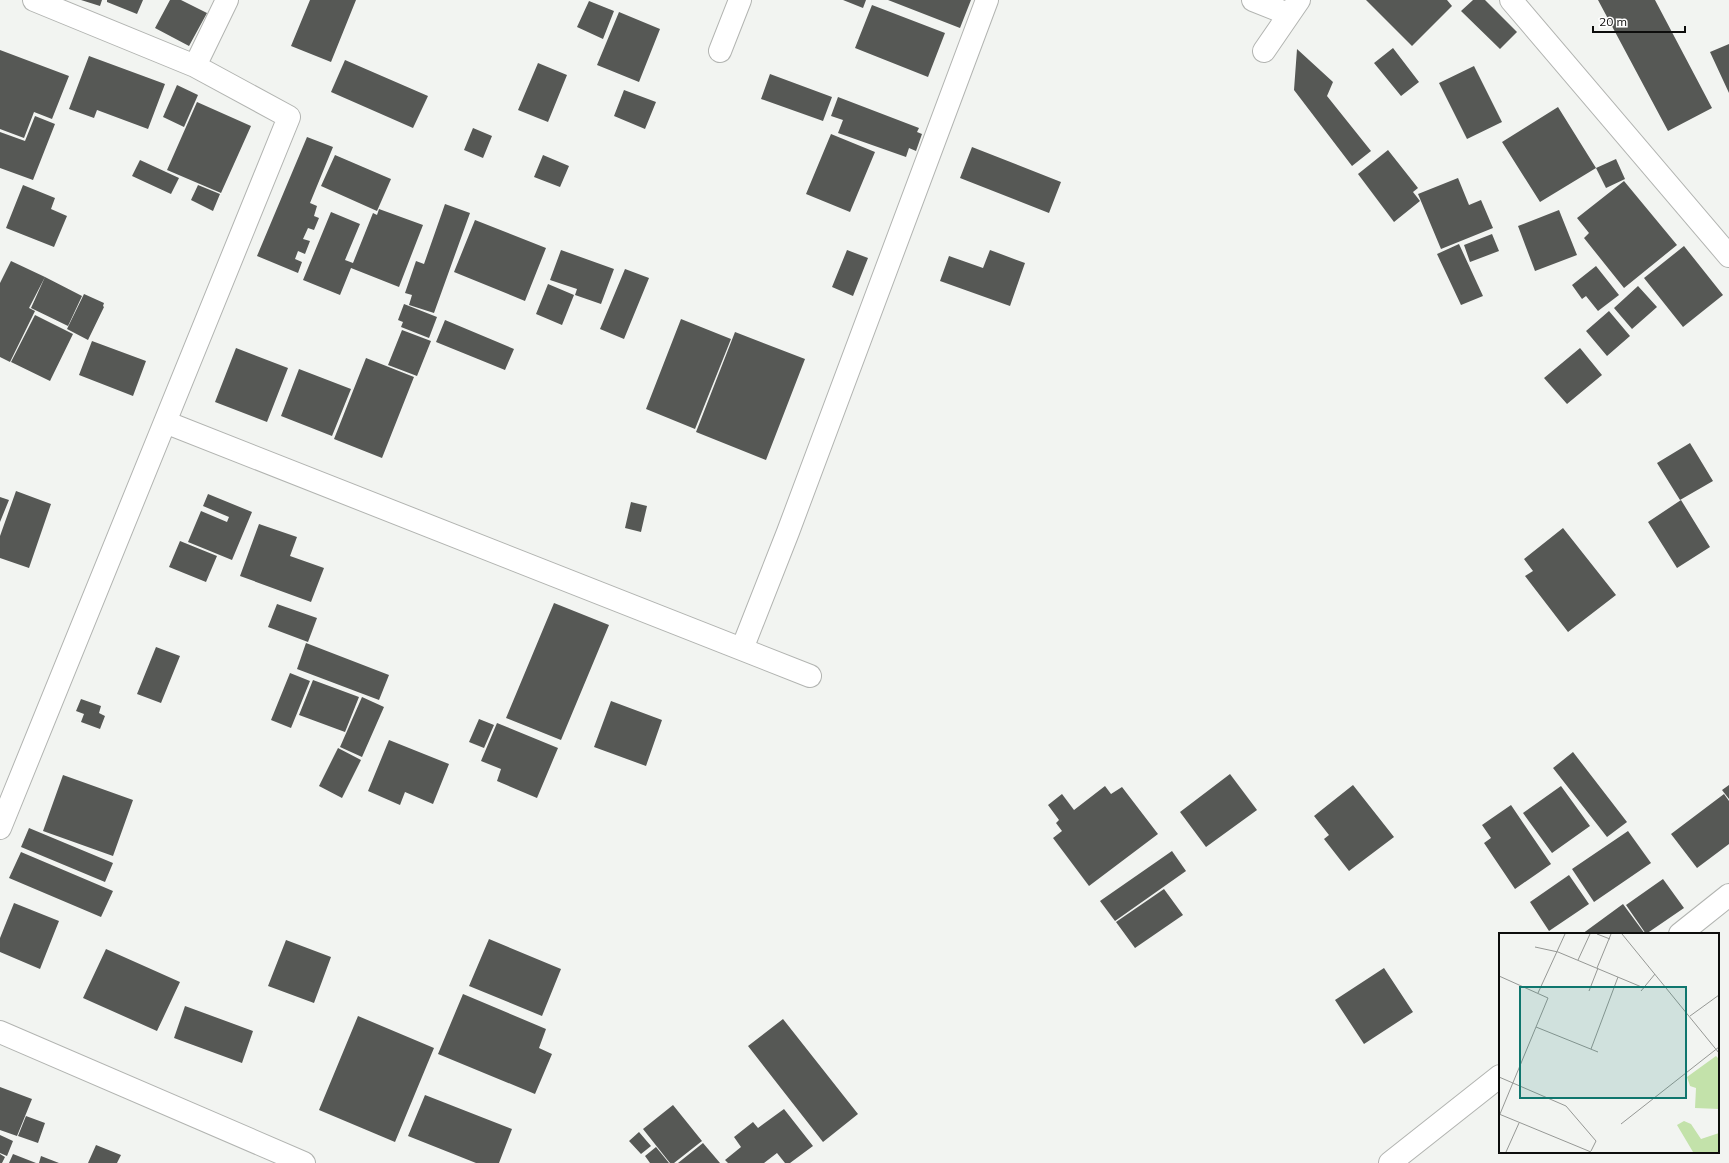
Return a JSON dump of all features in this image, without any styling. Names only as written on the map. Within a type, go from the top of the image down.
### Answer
[{"type":"street","points":[[0,828],[289,117],[195,66],[34,0]]},
{"type":"street","points":[[195,66],[227,0]]},
{"type":"street","points":[[720,51],[740,0]]},
{"type":"street","points":[[742,649],[791,525],[987,0]]},
{"type":"street","points":[[1253,0],[1293,7],[1264,51]]},
{"type":"street","points":[[1511,0],[1729,256]]},
{"type":"street","points":[[165,422],[810,676]]},
{"type":"street","points":[[1681,933],[1729,895]]},
{"type":"street","points":[[0,1032],[304,1163]]},
{"type":"street","points":[[1390,1163],[1499,1077]]},
{"type":"building","points":[[81,0],[102,0],[100,6]]},
{"type":"building","points":[[107,0],[143,0],[137,14],[107,2]]},
{"type":"building","points":[[170,0],[181,0],[207,13],[189,46],[155,28]]},
{"type":"building","points":[[310,0],[356,0],[331,62],[291,46]]},
{"type":"building","points":[[843,0],[866,0],[863,8]]},
{"type":"building","points":[[888,0],[971,0],[960,28]]},
{"type":"building","points":[[1366,0],[1447,0],[1452,6],[1412,46]]},
{"type":"building","points":[[1473,0],[1485,0],[1517,32],[1500,49],[1461,11]]},
{"type":"building","points":[[1598,0],[1655,0],[1712,108],[1668,131]]},
{"type":"building","points":[[589,1],[614,11],[603,39],[577,27]]},
{"type":"building","points":[[872,5],[945,33],[928,77],[855,48]]},
{"type":"building","points":[[619,12],[660,29],[639,82],[597,65]]},
{"type":"building","points":[[1729,44],[1729,93],[1710,52]]},
{"type":"building","points":[[1393,48],[1419,82],[1401,96],[1374,63]]},
{"type":"building","points":[[1297,49],[1333,82],[1327,96],[1371,151],[1352,166],[1294,90]]},
{"type":"building","points":[[0,50],[69,76],[52,119],[34,112],[24,138],[0,129]]},
{"type":"building","points":[[89,56],[165,84],[148,129],[97,110],[94,118],[69,109]]},
{"type":"building","points":[[345,60],[428,96],[413,128],[331,92]]},
{"type":"building","points":[[538,63],[567,75],[548,122],[518,110]]},
{"type":"building","points":[[1474,66],[1502,122],[1467,139],[1439,83]]},
{"type":"building","points":[[770,74],[832,97],[823,121],[761,99]]},
{"type":"building","points":[[177,85],[198,95],[184,127],[163,117]]},
{"type":"building","points":[[624,90],[656,102],[645,129],[614,116]]},
{"type":"building","points":[[838,97],[919,128],[917,132],[922,134],[916,151],[909,148],[906,157],[838,133],[843,120],[831,116]]},
{"type":"building","points":[[197,102],[251,126],[221,193],[167,170]]},
{"type":"building","points":[[1558,107],[1596,168],[1540,202],[1502,142]]},
{"type":"building","points":[[35,116],[55,124],[33,180],[0,168],[0,132],[25,141]]},
{"type":"building","points":[[473,128],[492,136],[483,158],[464,150]]},
{"type":"building","points":[[831,134],[875,152],[850,212],[806,194]]},
{"type":"building","points":[[307,137],[333,147],[310,203],[317,206],[314,216],[319,218],[314,230],[308,228],[303,239],[310,241],[305,254],[298,251],[295,259],[302,262],[298,273],[257,256]]},
{"type":"building","points":[[972,147],[1061,182],[1049,213],[960,178]]},
{"type":"building","points":[[1388,150],[1418,188],[1413,192],[1420,201],[1394,222],[1358,174]]},
{"type":"building","points":[[335,155],[391,179],[377,211],[321,186]]},
{"type":"building","points":[[543,155],[569,166],[560,187],[534,177]]},
{"type":"building","points":[[1616,159],[1625,179],[1606,188],[1596,168]]},
{"type":"building","points":[[140,160],[179,178],[171,194],[132,176]]},
{"type":"building","points":[[1458,178],[1469,205],[1481,200],[1493,228],[1441,249],[1418,194]]},
{"type":"building","points":[[1624,181],[1677,245],[1624,288],[1584,238],[1589,233],[1577,218]]},
{"type":"building","points":[[23,185],[55,198],[51,209],[67,216],[54,247],[6,228]]},
{"type":"building","points":[[198,185],[220,194],[213,211],[191,200]]},
{"type":"building","points":[[445,204],[470,213],[434,313],[409,305],[412,295],[405,293],[416,261],[424,264]]},
{"type":"building","points":[[379,209],[423,225],[399,287],[351,268],[340,295],[303,280],[331,212],[360,224],[345,260],[353,263],[373,213],[377,215]]},
{"type":"building","points":[[1559,210],[1577,255],[1535,271],[1518,226]]},
{"type":"building","points":[[475,220],[546,248],[525,301],[454,272]]},
{"type":"building","points":[[1492,234],[1499,251],[1470,262],[1464,245]]},
{"type":"building","points":[[1459,244],[1483,296],[1461,305],[1437,254]]},
{"type":"building","points":[[1684,246],[1723,295],[1683,327],[1644,278]]},
{"type":"building","points":[[561,250],[614,269],[601,304],[575,295],[577,289],[550,280]]},
{"type":"building","points":[[847,250],[868,258],[853,296],[832,287]]},
{"type":"building","points":[[990,250],[1025,263],[1010,306],[940,281],[949,256],[983,268]]},
{"type":"building","points":[[11,261],[45,277],[29,308],[35,311],[10,362],[0,357],[0,283]]},
{"type":"building","points":[[1596,266],[1619,295],[1598,311],[1586,296],[1582,299],[1572,285]]},
{"type":"building","points":[[625,269],[649,278],[624,339],[600,329]]},
{"type":"building","points":[[45,277],[82,296],[68,326],[31,308]]},
{"type":"building","points":[[548,284],[574,295],[562,325],[536,314]]},
{"type":"building","points":[[1638,286],[1657,307],[1632,329],[1614,308]]},
{"type":"building","points":[[84,294],[104,303],[104,307],[88,340],[67,329]]},
{"type":"building","points":[[404,304],[437,317],[429,338],[401,327],[403,322],[398,320]]},
{"type":"building","points":[[1609,311],[1630,336],[1607,356],[1586,331]]},
{"type":"building","points":[[35,315],[73,334],[50,381],[11,362]]},
{"type":"building","points":[[681,319],[731,339],[695,429],[646,409]]},
{"type":"building","points":[[445,320],[514,349],[505,370],[436,342]]},
{"type":"building","points":[[402,330],[431,341],[417,376],[388,365]]},
{"type":"building","points":[[735,332],[805,359],[766,460],[696,432]]},
{"type":"building","points":[[92,341],[146,361],[133,396],[79,375]]},
{"type":"building","points":[[236,348],[288,368],[267,422],[215,402]]},
{"type":"building","points":[[1580,348],[1602,375],[1567,404],[1544,378]]},
{"type":"building","points":[[366,358],[414,377],[382,458],[334,439]]},
{"type":"building","points":[[299,369],[351,389],[332,436],[281,416]]},
{"type":"building","points":[[1690,443],[1713,481],[1680,500],[1657,463]]},
{"type":"building","points":[[16,491],[51,504],[29,568],[0,558],[0,536]]},
{"type":"building","points":[[208,494],[252,512],[232,560],[188,542],[201,511],[227,522],[229,517],[203,506]]},
{"type":"building","points":[[0,497],[9,500],[0,522]]},
{"type":"building","points":[[1681,500],[1710,547],[1677,568],[1648,522]]},
{"type":"building","points":[[631,502],[647,506],[641,532],[625,528]]},
{"type":"building","points":[[259,524],[297,537],[290,556],[324,568],[311,602],[240,576]]},
{"type":"building","points":[[1563,528],[1616,595],[1568,632],[1525,576],[1533,571],[1524,559]]},
{"type":"building","points":[[180,541],[217,556],[206,582],[169,567]]},
{"type":"building","points":[[554,603],[609,625],[561,740],[506,718]]},
{"type":"building","points":[[277,604],[317,618],[308,642],[268,627]]},
{"type":"building","points":[[306,643],[389,675],[379,700],[297,669]]},
{"type":"building","points":[[156,647],[180,656],[161,703],[137,694]]},
{"type":"building","points":[[290,673],[310,681],[291,728],[271,720]]},
{"type":"building","points":[[313,680],[359,697],[345,732],[299,715]]},
{"type":"building","points":[[362,697],[384,707],[362,757],[340,747]]},
{"type":"building","points":[[81,699],[101,706],[99,713],[105,716],[100,729],[81,722],[84,714],[76,711]]},
{"type":"building","points":[[611,701],[662,720],[646,766],[594,747]]},
{"type":"building","points":[[479,719],[494,725],[484,748],[469,742]]},
{"type":"building","points":[[497,723],[558,748],[537,798],[497,781],[501,769],[481,761]]},
{"type":"building","points":[[389,740],[449,764],[433,804],[405,792],[400,805],[368,791]]},
{"type":"building","points":[[338,748],[361,760],[342,798],[319,786]]},
{"type":"building","points":[[1573,752],[1627,822],[1607,837],[1553,768]]},
{"type":"building","points":[[1230,774],[1257,810],[1206,847],[1180,812]]},
{"type":"building","points":[[63,775],[133,800],[113,856],[43,831]]},
{"type":"building","points":[[1353,785],[1394,837],[1349,871],[1324,839],[1329,835],[1314,816]]},
{"type":"building","points":[[1729,785],[1729,799],[1722,790]]},
{"type":"building","points":[[1105,786],[1111,794],[1122,787],[1158,834],[1089,886],[1053,838],[1062,831],[1056,823],[1059,820],[1048,805],[1062,794],[1074,810]]},
{"type":"building","points":[[1561,786],[1590,826],[1552,853],[1523,813]]},
{"type":"building","points":[[1724,794],[1729,801],[1729,844],[1697,868],[1671,834]]},
{"type":"building","points":[[1511,805],[1551,864],[1515,889],[1484,843],[1491,838],[1482,825]]},
{"type":"building","points":[[29,828],[113,863],[105,882],[21,847]]},
{"type":"building","points":[[1628,831],[1651,863],[1594,902],[1572,869]]},
{"type":"building","points":[[1172,851],[1186,871],[1115,921],[1100,901]]},
{"type":"building","points":[[21,852],[113,891],[101,917],[9,878]]},
{"type":"building","points":[[1569,875],[1589,904],[1549,931],[1530,902]]},
{"type":"building","points":[[1663,879],[1684,908],[1645,933],[1626,905]]},
{"type":"building","points":[[1164,889],[1183,915],[1135,948],[1116,922]]},
{"type":"building","points":[[14,903],[59,921],[40,969],[0,952],[0,938]]},
{"type":"building","points":[[1623,904],[1644,933],[1583,933]]},
{"type":"building","points":[[489,939],[561,969],[542,1016],[469,986]]},
{"type":"building","points":[[286,940],[331,957],[314,1003],[268,986]]},
{"type":"building","points":[[106,949],[180,982],[157,1031],[83,998]]},
{"type":"building","points":[[1384,968],[1413,1012],[1364,1044],[1335,1000]]},
{"type":"building","points":[[463,994],[546,1029],[539,1048],[552,1054],[535,1094],[438,1054]]},
{"type":"building","points":[[185,1006],[253,1031],[242,1063],[174,1038]]},
{"type":"building","points":[[358,1016],[434,1048],[395,1142],[319,1110]]},
{"type":"building","points":[[783,1019],[858,1114],[823,1142],[748,1046]]},
{"type":"building","points":[[0,1087],[32,1099],[17,1136],[0,1130]]},
{"type":"building","points":[[425,1095],[512,1129],[499,1163],[476,1163],[408,1136]]},
{"type":"building","points":[[673,1105],[702,1141],[674,1163],[670,1163],[643,1129]]},
{"type":"building","points":[[784,1109],[813,1146],[790,1163],[785,1163],[777,1153],[764,1163],[728,1163],[725,1160],[741,1147],[734,1137],[753,1122],[758,1128]]},
{"type":"building","points":[[26,1116],[45,1123],[38,1143],[18,1136]]},
{"type":"building","points":[[639,1132],[651,1146],[641,1154],[629,1141]]},
{"type":"building","points":[[0,1135],[13,1141],[7,1156],[0,1153]]},
{"type":"building","points":[[703,1143],[720,1163],[678,1163]]},
{"type":"building","points":[[96,1145],[121,1155],[117,1163],[88,1163]]},
{"type":"building","points":[[656,1147],[669,1163],[650,1163],[645,1156]]},
{"type":"building","points":[[0,1154],[5,1157],[2,1163],[0,1163]]},
{"type":"building","points":[[13,1154],[36,1163],[9,1163]]},
{"type":"building","points":[[41,1156],[59,1163],[39,1163]]}]
